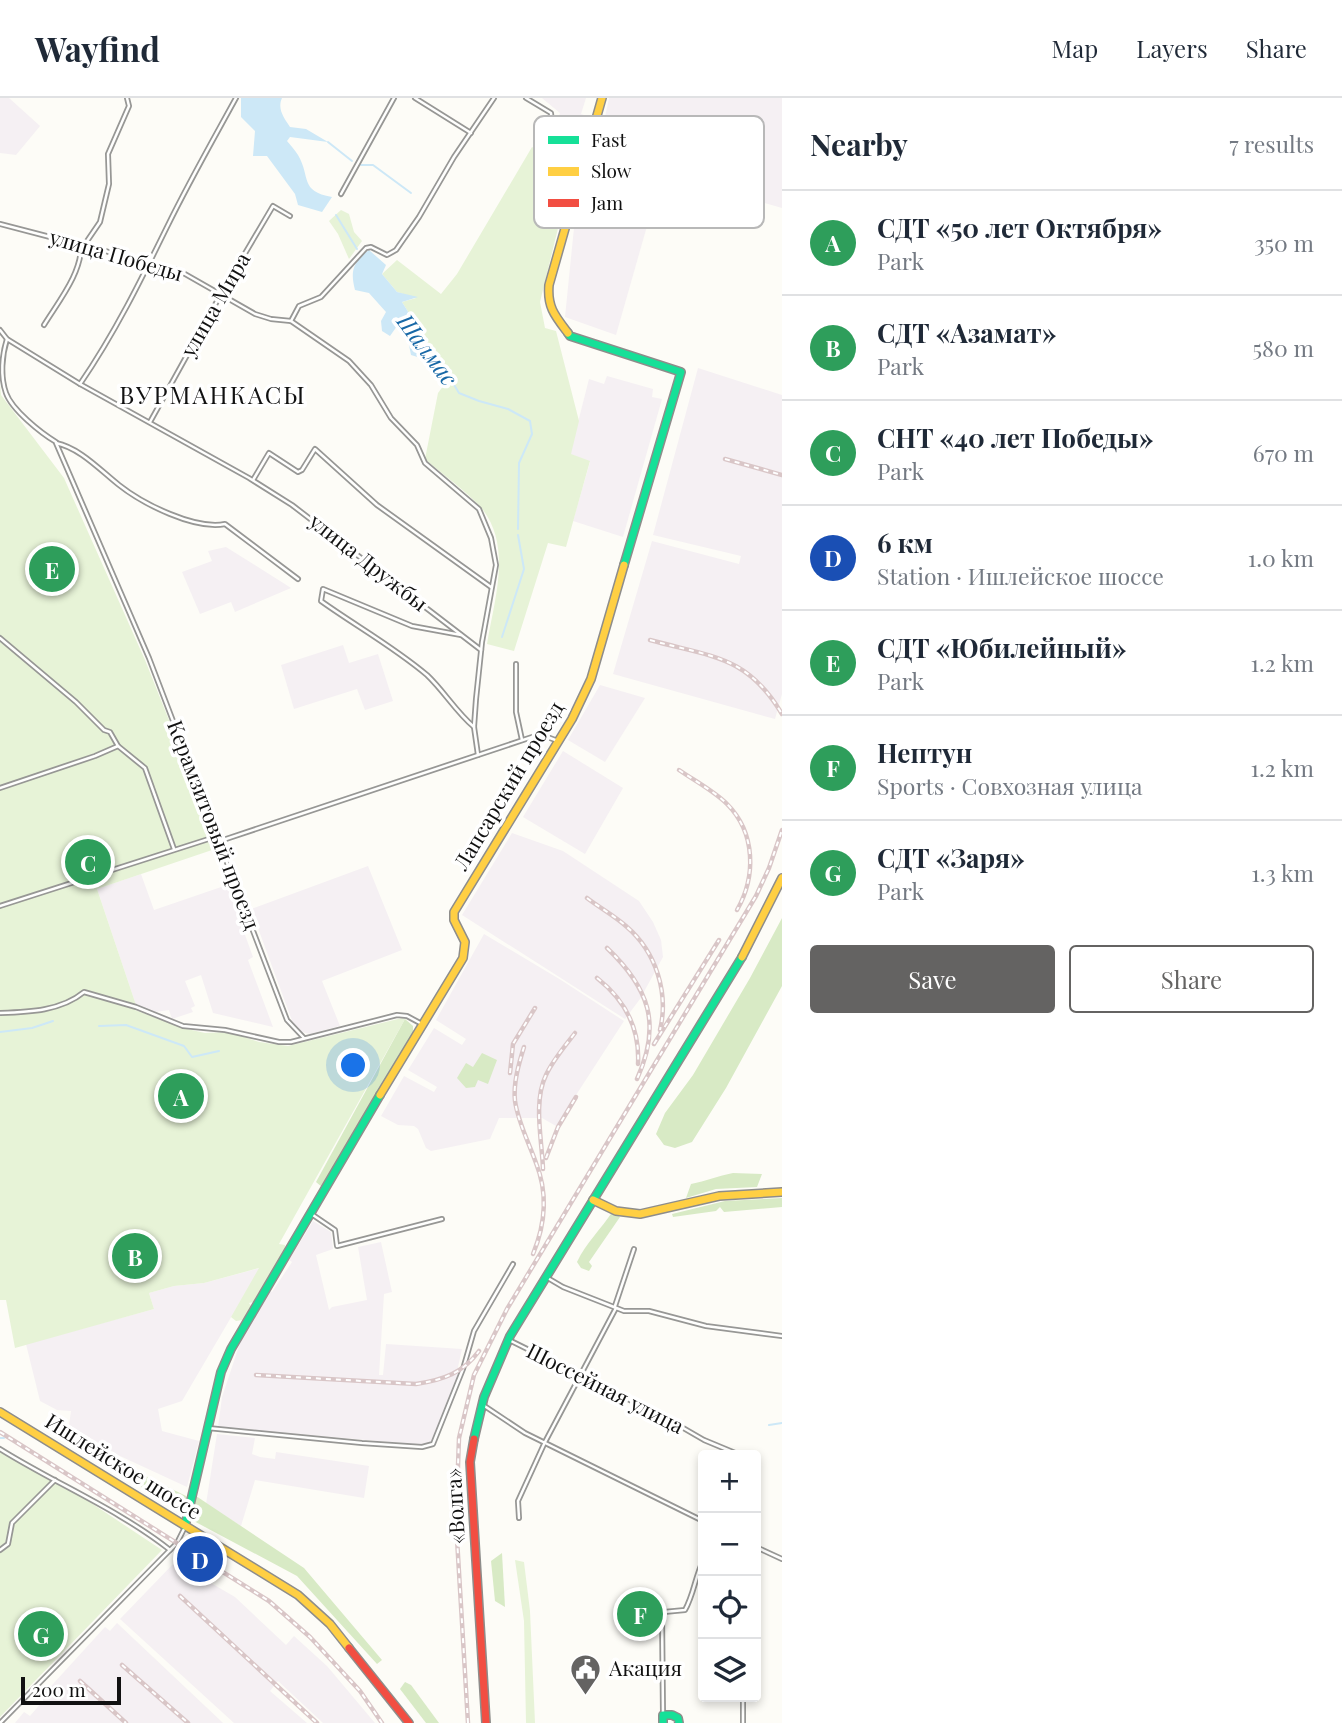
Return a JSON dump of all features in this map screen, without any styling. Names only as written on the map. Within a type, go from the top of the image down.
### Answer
[{"type":"main road","name":"Лапсарский проезд","points":[[597,116],[602,98]]},
{"type":"main road","name":"Лапсарский проезд","points":[[185,1526],[221,1372],[231,1349],[465,952],[465,942],[454,920],[454,912],[572,719],[590,679],[681,372],[570,337],[551,311],[548,299],[549,285],[565,228]]},
{"type":"main road","name":"«Волга»","points":[[486,1723],[470,1462],[472,1435],[480,1404],[509,1340],[730,979],[782,878]]},
{"type":"main road","points":[[601,1188],[605,1206]]},
{"type":"main road","points":[[593,1200],[625,1213],[640,1214],[719,1196],[782,1192]]},
{"type":"main road","points":[[587,1211],[605,1206]]},
{"type":"main road","name":"Ишлейское шоссе","points":[[0,1412],[306,1601],[330,1624],[409,1723]]},
{"type":"main road","points":[[663,1719],[675,1716],[680,1723]]},
{"type":"street","points":[[44,325],[71,281],[83,243],[100,222],[109,184],[108,153],[128,106],[127,98]]},
{"type":"street","points":[[80,384],[103,351],[150,266],[168,225],[236,98]]},
{"type":"street","points":[[341,194],[394,98]]},
{"type":"street","points":[[415,98],[471,133]]},
{"type":"street","points":[[291,321],[299,306],[321,297],[366,248],[371,247],[387,255],[396,250],[494,98]]},
{"type":"street","points":[[526,98],[551,113],[551,116]]},
{"type":"street","name":"улица Мира","points":[[150,422],[273,206],[290,216]]},
{"type":"street","name":"улица Победы","points":[[0,224],[83,243],[150,266],[178,270],[262,317],[291,321],[349,361],[371,385],[391,418],[417,445],[425,463],[479,509],[491,538],[496,565],[481,650],[474,727],[478,755]]},
{"type":"street","points":[[0,330],[7,339],[2,356],[6,394],[34,428],[56,443],[68,445],[123,488],[157,508],[201,524],[225,524],[299,579]]},
{"type":"street","name":"улица Дружбы","points":[[7,339],[80,384],[253,480],[292,505],[481,650]]},
{"type":"street","name":"Керамзитовый проезд","points":[[56,443],[117,587],[128,606],[287,1020],[304,1038]]},
{"type":"street","points":[[253,480],[269,453],[298,471],[302,470],[315,449],[377,506],[491,587]]},
{"type":"street","points":[[461,635],[412,626],[323,589],[321,601],[405,657],[430,678],[474,727]]},
{"type":"street","points":[[0,638],[76,702],[104,730],[110,732],[118,746],[145,768],[174,849]]},
{"type":"street","points":[[516,664],[516,712],[522,740]]},
{"type":"street","points":[[220,841],[522,740],[542,735],[558,741]]},
{"type":"street","points":[[0,788],[118,746]]},
{"type":"street","points":[[0,906],[218,836]]},
{"type":"street","points":[[0,1013],[44,1009],[75,1000],[84,992],[135,1007],[183,1026],[225,1030],[279,1042],[397,1015],[408,1016],[422,1024]]},
{"type":"street","points":[[310,1213],[335,1230],[337,1246],[442,1219]]},
{"type":"street","points":[[519,1518],[518,1501],[545,1442],[616,1307],[634,1249]]},
{"type":"street","points":[[208,1428],[376,1444],[422,1447],[433,1444],[463,1369],[474,1332],[513,1264]]},
{"type":"street","points":[[546,1277],[563,1287],[631,1312],[649,1311],[706,1326],[782,1336]]},
{"type":"street","name":"Шоссейная улица","points":[[509,1340],[728,1450]]},
{"type":"street","points":[[480,1404],[525,1433],[698,1518]]},
{"type":"street","points":[[0,1448],[97,1502],[170,1550]]},
{"type":"street","points":[[0,1550],[8,1544],[12,1523],[55,1480]]},
{"type":"street","points":[[1,1723],[170,1550],[185,1526]]},
{"type":"street","points":[[761,1549],[782,1559]]},
{"type":"street","points":[[663,1719],[662,1614],[685,1610],[693,1595],[698,1571]]},
{"type":"street","points":[[743,1702],[743,1723]]},
{"type":"shaded area","points":[[0,98],[9,98],[40,126],[16,155],[0,153]]},
{"type":"shaded area","points":[[542,98],[586,98],[581,114],[587,116],[559,116],[560,113]]},
{"type":"shaded area","points":[[609,98],[782,98],[782,208],[764,203],[764,116],[605,116]]},
{"type":"shaded area","points":[[574,228],[646,228],[616,335],[565,317]]},
{"type":"shaded area","points":[[698,368],[782,395],[782,694],[775,719],[613,674],[652,541],[739,564],[741,556],[653,535]]},
{"type":"shaded area","points":[[607,376],[653,389],[652,397],[662,399],[623,537],[573,521],[590,462],[570,454],[589,379],[604,384]]},
{"type":"shaded area","points":[[226,547],[291,588],[235,612],[231,602],[200,614],[182,572],[212,561],[208,551]]},
{"type":"shaded area","points":[[343,645],[349,663],[378,654],[393,701],[365,710],[357,689],[294,709],[281,665]]},
{"type":"shaded area","points":[[600,685],[645,698],[605,762],[568,740]]},
{"type":"shaded area","points":[[563,751],[623,788],[585,854],[523,817]]},
{"type":"shaded area","points":[[512,833],[563,851],[639,901],[653,922],[661,940],[663,957],[640,999],[625,1019],[462,915]]},
{"type":"shaded area","points":[[368,866],[402,950],[322,981],[340,1026],[310,1034],[302,1032],[294,1026],[251,909]]},
{"type":"shaded area","points":[[141,874],[154,910],[227,885],[253,957],[248,960],[273,1027],[213,1013],[201,975],[185,981],[195,1006],[191,1008],[193,1012],[172,1019],[169,1010],[155,1012],[136,1005],[97,889]]},
{"type":"shaded area","points":[[484,934],[624,1021],[556,1126],[542,1118],[499,1118],[490,1139],[431,1151],[426,1148],[414,1126],[398,1125],[381,1116],[404,1076],[434,1092],[437,1087],[408,1070],[434,1028],[462,1045],[466,1039],[436,1020]]},
{"type":"shaded area","points":[[313,1221],[331,1232],[333,1249],[316,1255],[329,1310],[332,1307],[367,1300],[358,1247],[381,1242],[392,1292],[384,1294],[379,1375],[383,1375],[386,1344],[462,1349],[459,1373],[432,1442],[424,1445],[218,1427],[222,1397],[243,1334],[292,1262],[289,1260]]},
{"type":"shaded area","points":[[260,1268],[182,1401],[158,1409],[162,1431],[199,1441],[187,1487],[120,1456],[69,1425],[71,1411],[57,1410],[40,1401],[26,1344],[154,1309],[149,1293],[174,1286],[204,1283]]},
{"type":"shaded area","points":[[217,1434],[255,1438],[252,1454],[260,1457],[275,1459],[276,1452],[369,1466],[364,1498],[255,1480],[241,1526],[206,1504]]},
{"type":"shaded area","points":[[175,1562],[235,1597],[286,1645],[294,1636],[327,1666],[375,1723],[323,1723],[278,1681],[270,1691],[307,1723],[234,1723],[120,1619]]},
{"type":"shaded area","points":[[117,1623],[223,1723],[15,1723],[24,1712],[30,1716],[43,1701],[43,1695],[105,1627],[110,1631]]},
{"type":"green space","points":[[532,147],[534,148],[534,228],[558,228],[540,302],[545,328],[556,331],[579,421],[571,454],[590,461],[566,547],[548,543],[514,651],[487,644],[499,558],[492,525],[477,503],[425,459],[438,393],[450,377],[442,360],[417,336],[417,326],[402,302],[416,298],[397,292],[382,274],[397,260],[441,294],[457,274]]},
{"type":"green space","points":[[341,210],[349,214],[354,232],[362,241],[349,259],[329,221]]},
{"type":"green space","points":[[0,384],[1,395],[64,478],[145,660],[214,833],[212,850],[97,889],[136,1005],[135,1010],[183,1028],[205,1033],[229,1032],[259,1042],[288,1046],[405,1019],[279,1244],[285,1245],[285,1249],[253,1302],[249,1303],[251,1306],[243,1320],[236,1321],[231,1317],[259,1268],[204,1283],[174,1286],[149,1293],[154,1309],[15,1348],[6,1300],[0,1300]]},
{"type":"green space","points":[[782,918],[782,986],[726,1088],[692,1142],[675,1148],[664,1145],[656,1134],[665,1113],[693,1075]]},
{"type":"green space","points":[[405,1019],[413,1026],[413,1033],[322,1187],[316,1182]]},
{"type":"green space","points":[[482,1053],[497,1060],[488,1084],[478,1080],[475,1087],[466,1088],[457,1078],[466,1063],[473,1067]]},
{"type":"green space","points":[[733,1173],[762,1174],[757,1187],[716,1189],[686,1198],[691,1184]]},
{"type":"green space","points":[[782,1198],[782,1207],[724,1212],[720,1207],[716,1211],[673,1217],[672,1214],[725,1201]]},
{"type":"green space","points":[[613,1211],[620,1217],[589,1262],[592,1266],[589,1271],[581,1268],[577,1262]]},
{"type":"green space","points":[[0,1447],[74,1488],[73,1491],[162,1550],[0,1717]]},
{"type":"green space","points":[[89,1448],[186,1496],[189,1501],[187,1508],[179,1509],[86,1455],[85,1451]]},
{"type":"green space","points":[[196,1496],[304,1568],[382,1660],[377,1664],[297,1576],[190,1519]]},
{"type":"green space","points":[[502,1553],[505,1607],[495,1601],[491,1561]]},
{"type":"green space","points":[[515,1560],[524,1562],[530,1611],[535,1723],[526,1723],[524,1621]]},
{"type":"green space","points":[[405,1682],[411,1685],[439,1723],[426,1723],[400,1689]]},
{"type":"water","points":[[241,98],[282,98],[281,110],[290,127],[306,129],[328,142],[290,137],[287,141],[302,163],[310,187],[332,197],[322,212],[298,205],[295,194],[267,156],[253,156],[255,131],[241,117]]},
{"type":"water","points":[[369,250],[386,265],[382,274],[397,292],[418,297],[402,302],[417,326],[417,336],[442,360],[450,378],[427,360],[411,355],[409,345],[397,326],[390,336],[382,331],[381,321],[386,312],[369,293],[355,290],[354,267]]},
{"type":"waterway","points":[[328,142],[352,161]]},
{"type":"waterway","points":[[361,165],[373,165],[411,193]]},
{"type":"waterway","name":"Шалмас","points":[[336,215],[357,249]]},
{"type":"waterway","name":"Шалмас","points":[[450,378],[459,393],[508,409],[530,421],[532,434],[519,463],[518,529]]},
{"type":"waterway","name":"Шалмас","points":[[502,637],[524,569],[518,535]]},
{"type":"waterway","points":[[0,1032],[32,1028],[53,1021]]},
{"type":"waterway","points":[[99,1026],[126,1025],[184,1046],[192,1057],[219,1051]]},
{"type":"waterway","points":[[769,1425],[782,1423]]},
{"type":"railway","points":[[725,459],[782,475]]},
{"type":"railway","points":[[650,640],[709,655],[741,669],[769,695],[782,714]]},
{"type":"railway","points":[[679,770],[722,799],[737,816],[743,828],[748,842],[750,870],[748,884],[737,910]]},
{"type":"railway","points":[[468,1723],[456,1522],[459,1438],[474,1375],[507,1309],[756,896],[782,830]]},
{"type":"railway","points":[[587,898],[618,919],[646,948],[658,974],[661,988],[663,1002],[660,1030]]},
{"type":"railway","points":[[654,1044],[719,940]]},
{"type":"railway","points":[[607,948],[633,978],[647,1008],[649,1041],[637,1079]]},
{"type":"railway","points":[[597,978],[616,996],[629,1016],[636,1038],[638,1064]]},
{"type":"railway","points":[[510,1073],[513,1044],[535,1008]]},
{"type":"railway","points":[[543,1169],[539,1121],[542,1086],[552,1064],[575,1033]]},
{"type":"railway","points":[[524,1047],[518,1066],[515,1101],[540,1174],[544,1209],[533,1254]]},
{"type":"railway","points":[[546,1158],[558,1127],[576,1097]]},
{"type":"railway","points":[[256,1375],[416,1384],[452,1374],[466,1365],[479,1351]]},
{"type":"railway","points":[[0,1432],[269,1601],[310,1637],[360,1691],[382,1723]]},
{"type":"railway","points":[[180,1596],[317,1723]]},
{"type":"railway","points":[[122,1665],[188,1723]]},
{"type":"railway","points":[[80,1681],[126,1723]]},
{"type":"traffic: fast","points":[[568,333],[570,336],[681,372],[624,565]]},
{"type":"traffic: fast","points":[[474,1439],[484,1397],[510,1336],[742,957]]},
{"type":"traffic: fast","points":[[185,1526],[221,1372],[231,1349],[380,1095]]},
{"type":"traffic: fast","points":[[663,1723],[663,1715],[672,1715],[678,1718],[679,1723]]},
{"type":"traffic: slow","points":[[597,116],[602,98]]},
{"type":"traffic: slow","points":[[565,228],[549,285],[549,299],[553,311],[568,333]]},
{"type":"traffic: slow","points":[[380,1095],[463,958],[465,942],[454,920],[454,912],[572,719],[591,679],[624,565]]},
{"type":"traffic: slow","points":[[742,957],[782,878]]},
{"type":"traffic: slow","points":[[593,1200],[616,1211],[640,1214],[719,1196],[782,1192]]},
{"type":"traffic: slow","points":[[0,1412],[298,1595],[330,1624],[349,1648]]},
{"type":"traffic: jam","points":[[474,1439],[470,1462],[486,1723]]},
{"type":"traffic: jam","points":[[349,1648],[409,1723]]},
{"type":"place","name":"СДТ «Юбилейный»","points":[[52,569]]},
{"type":"place","name":"СНТ «40 лет Победы»","points":[[88,862]]},
{"type":"place","name":"СДТ «50 лет Октября»","points":[[181,1096]]},
{"type":"place","name":"СДТ «Азамат»","points":[[135,1256]]},
{"type":"place","name":"6 км","points":[[200,1559]]},
{"type":"place","name":"Нептун","points":[[640,1614]]},
{"type":"place","name":"СДТ «Заря»","points":[[41,1634]]},
{"type":"place","name":"Акация","points":[[586,1696]]},
{"type":"district","name":"ВУРМАНКАСЫ","points":[[213,396]]}]
